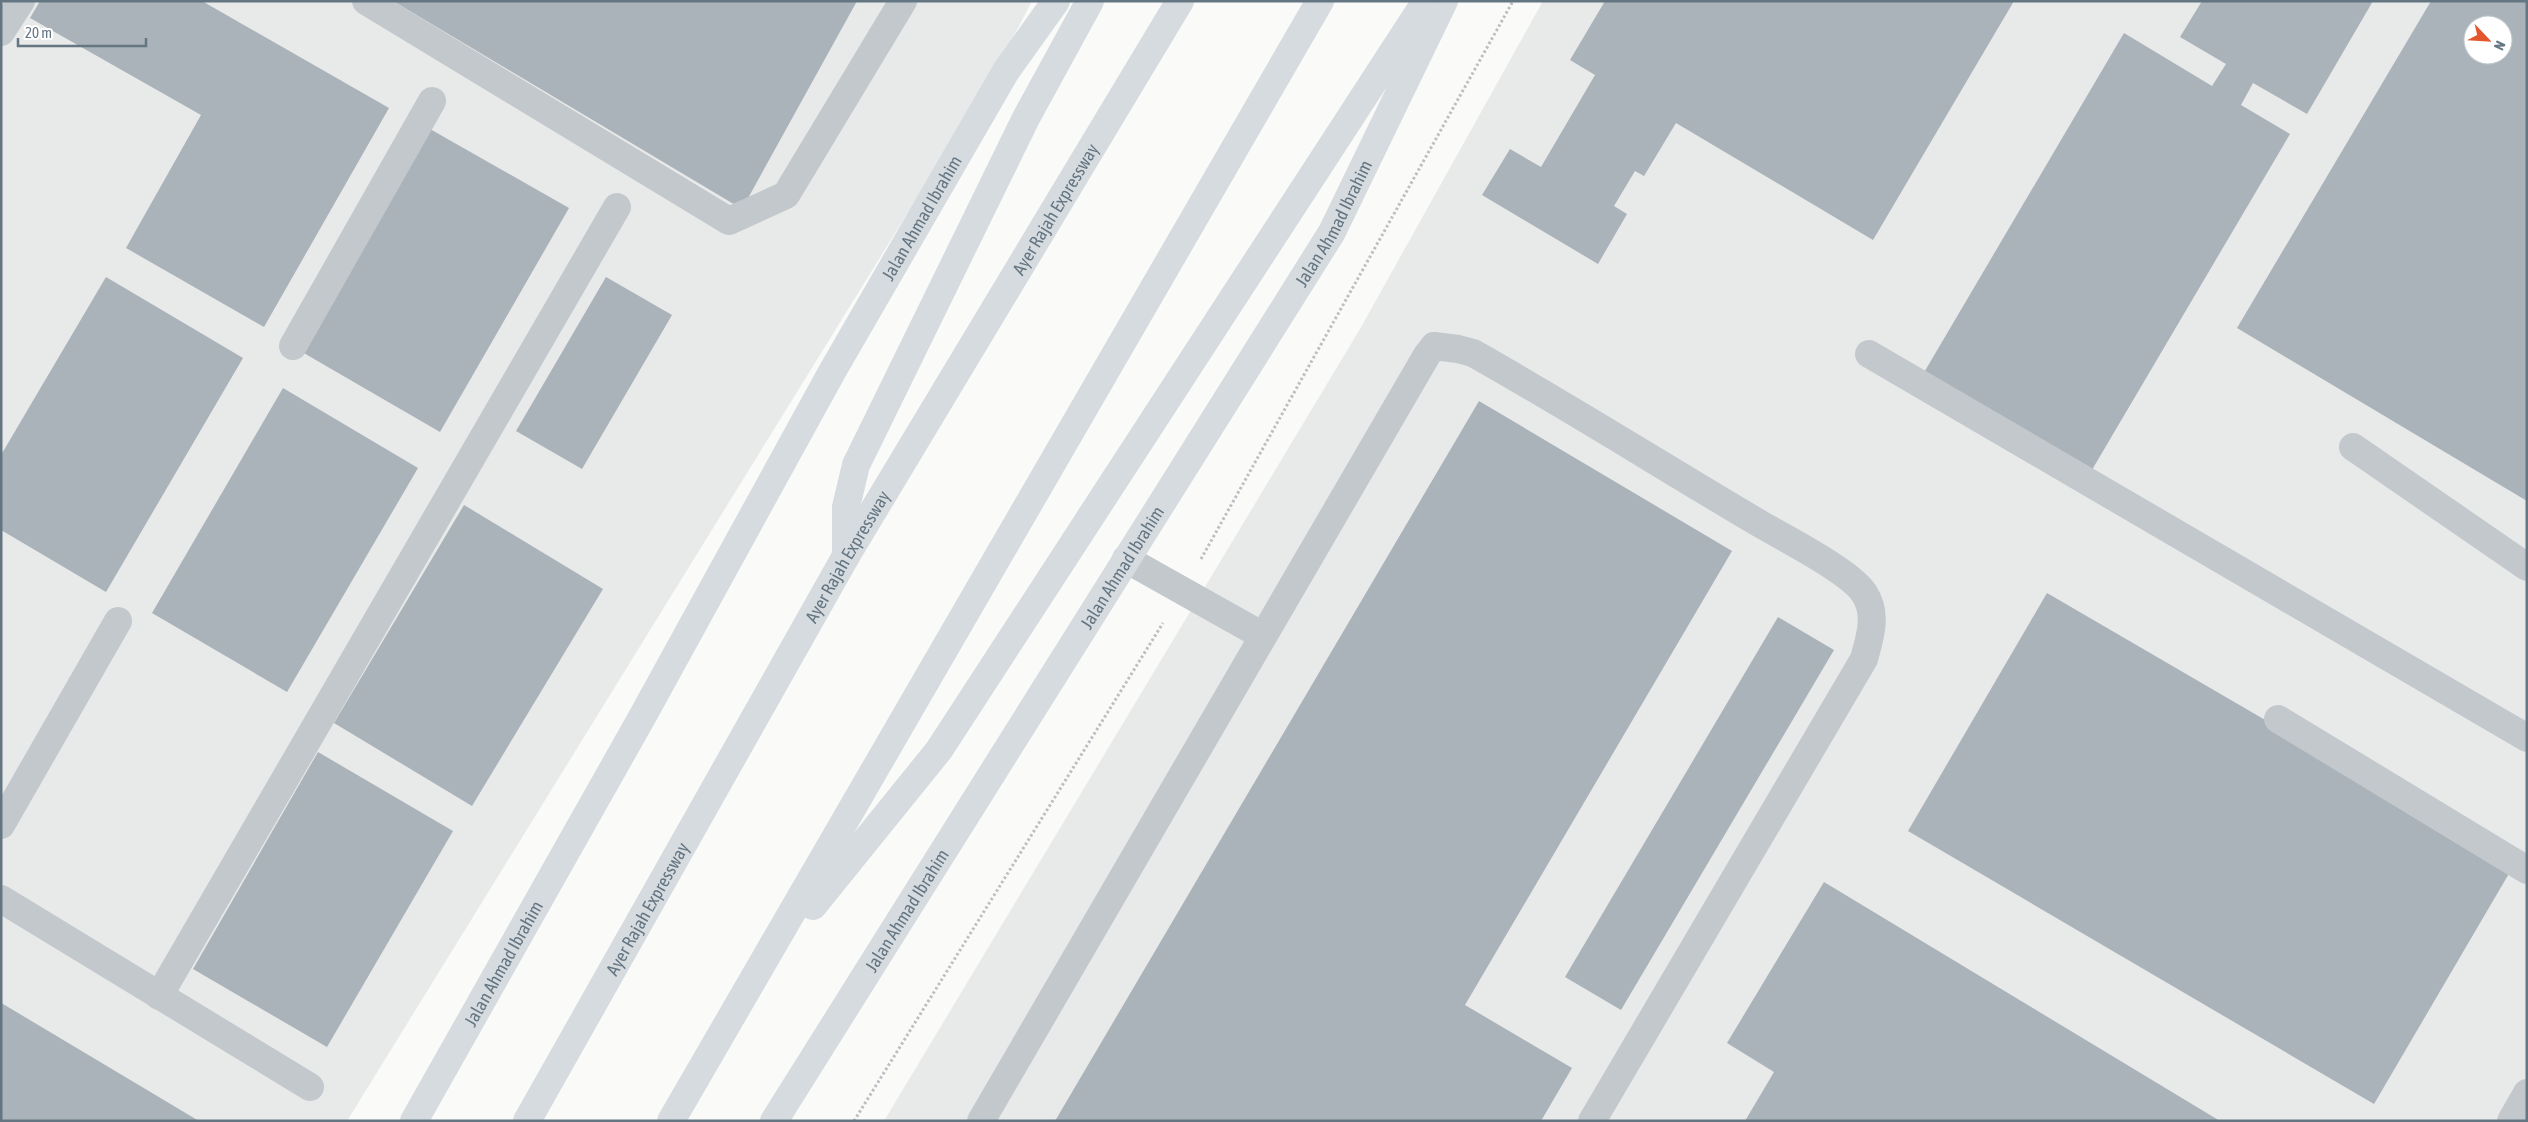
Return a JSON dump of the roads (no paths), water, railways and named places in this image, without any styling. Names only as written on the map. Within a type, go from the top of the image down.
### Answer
[{"type":"main road","name":"Jalan Ahmad Ibrahim","points":[[414,1121],[636,728],[833,370],[1006,71],[1056,1]]},
{"type":"main road","points":[[846,556],[846,506],[856,465],[1026,118],[1090,1]]},
{"type":"main road","name":"Ayer Rajah Expressway","points":[[528,1121],[846,556],[1180,1]]},
{"type":"main road","points":[[671,1121],[760,971],[1320,1]]},
{"type":"main road","points":[[760,971],[939,750],[1426,1]]},
{"type":"main road","name":"Jalan Ahmad Ibrahim","points":[[774,1121],[1332,232],[1444,1]]},
{"type":"street","points":[[1,32],[20,1]]},
{"type":"street","points":[[366,1],[729,221],[786,195],[903,1]]},
{"type":"street","points":[[293,346],[432,101]]},
{"type":"street","points":[[159,996],[617,207]]},
{"type":"street","points":[[981,1121],[1427,355],[1434,346],[1472,353],[1822,561],[1847,577],[1864,593],[1872,614],[1870,637],[1864,659],[1592,1121]]},
{"type":"street","points":[[1869,354],[2527,738]]},
{"type":"street","points":[[2353,447],[2527,567]]},
{"type":"street","points":[[1126,559],[1264,636]]},
{"type":"street","points":[[1,825],[118,621]]},
{"type":"street","points":[[2278,719],[2527,870]]},
{"type":"street","points":[[1,899],[310,1086]]},
{"type":"street","points":[[2511,1121],[2527,1094]]}]
